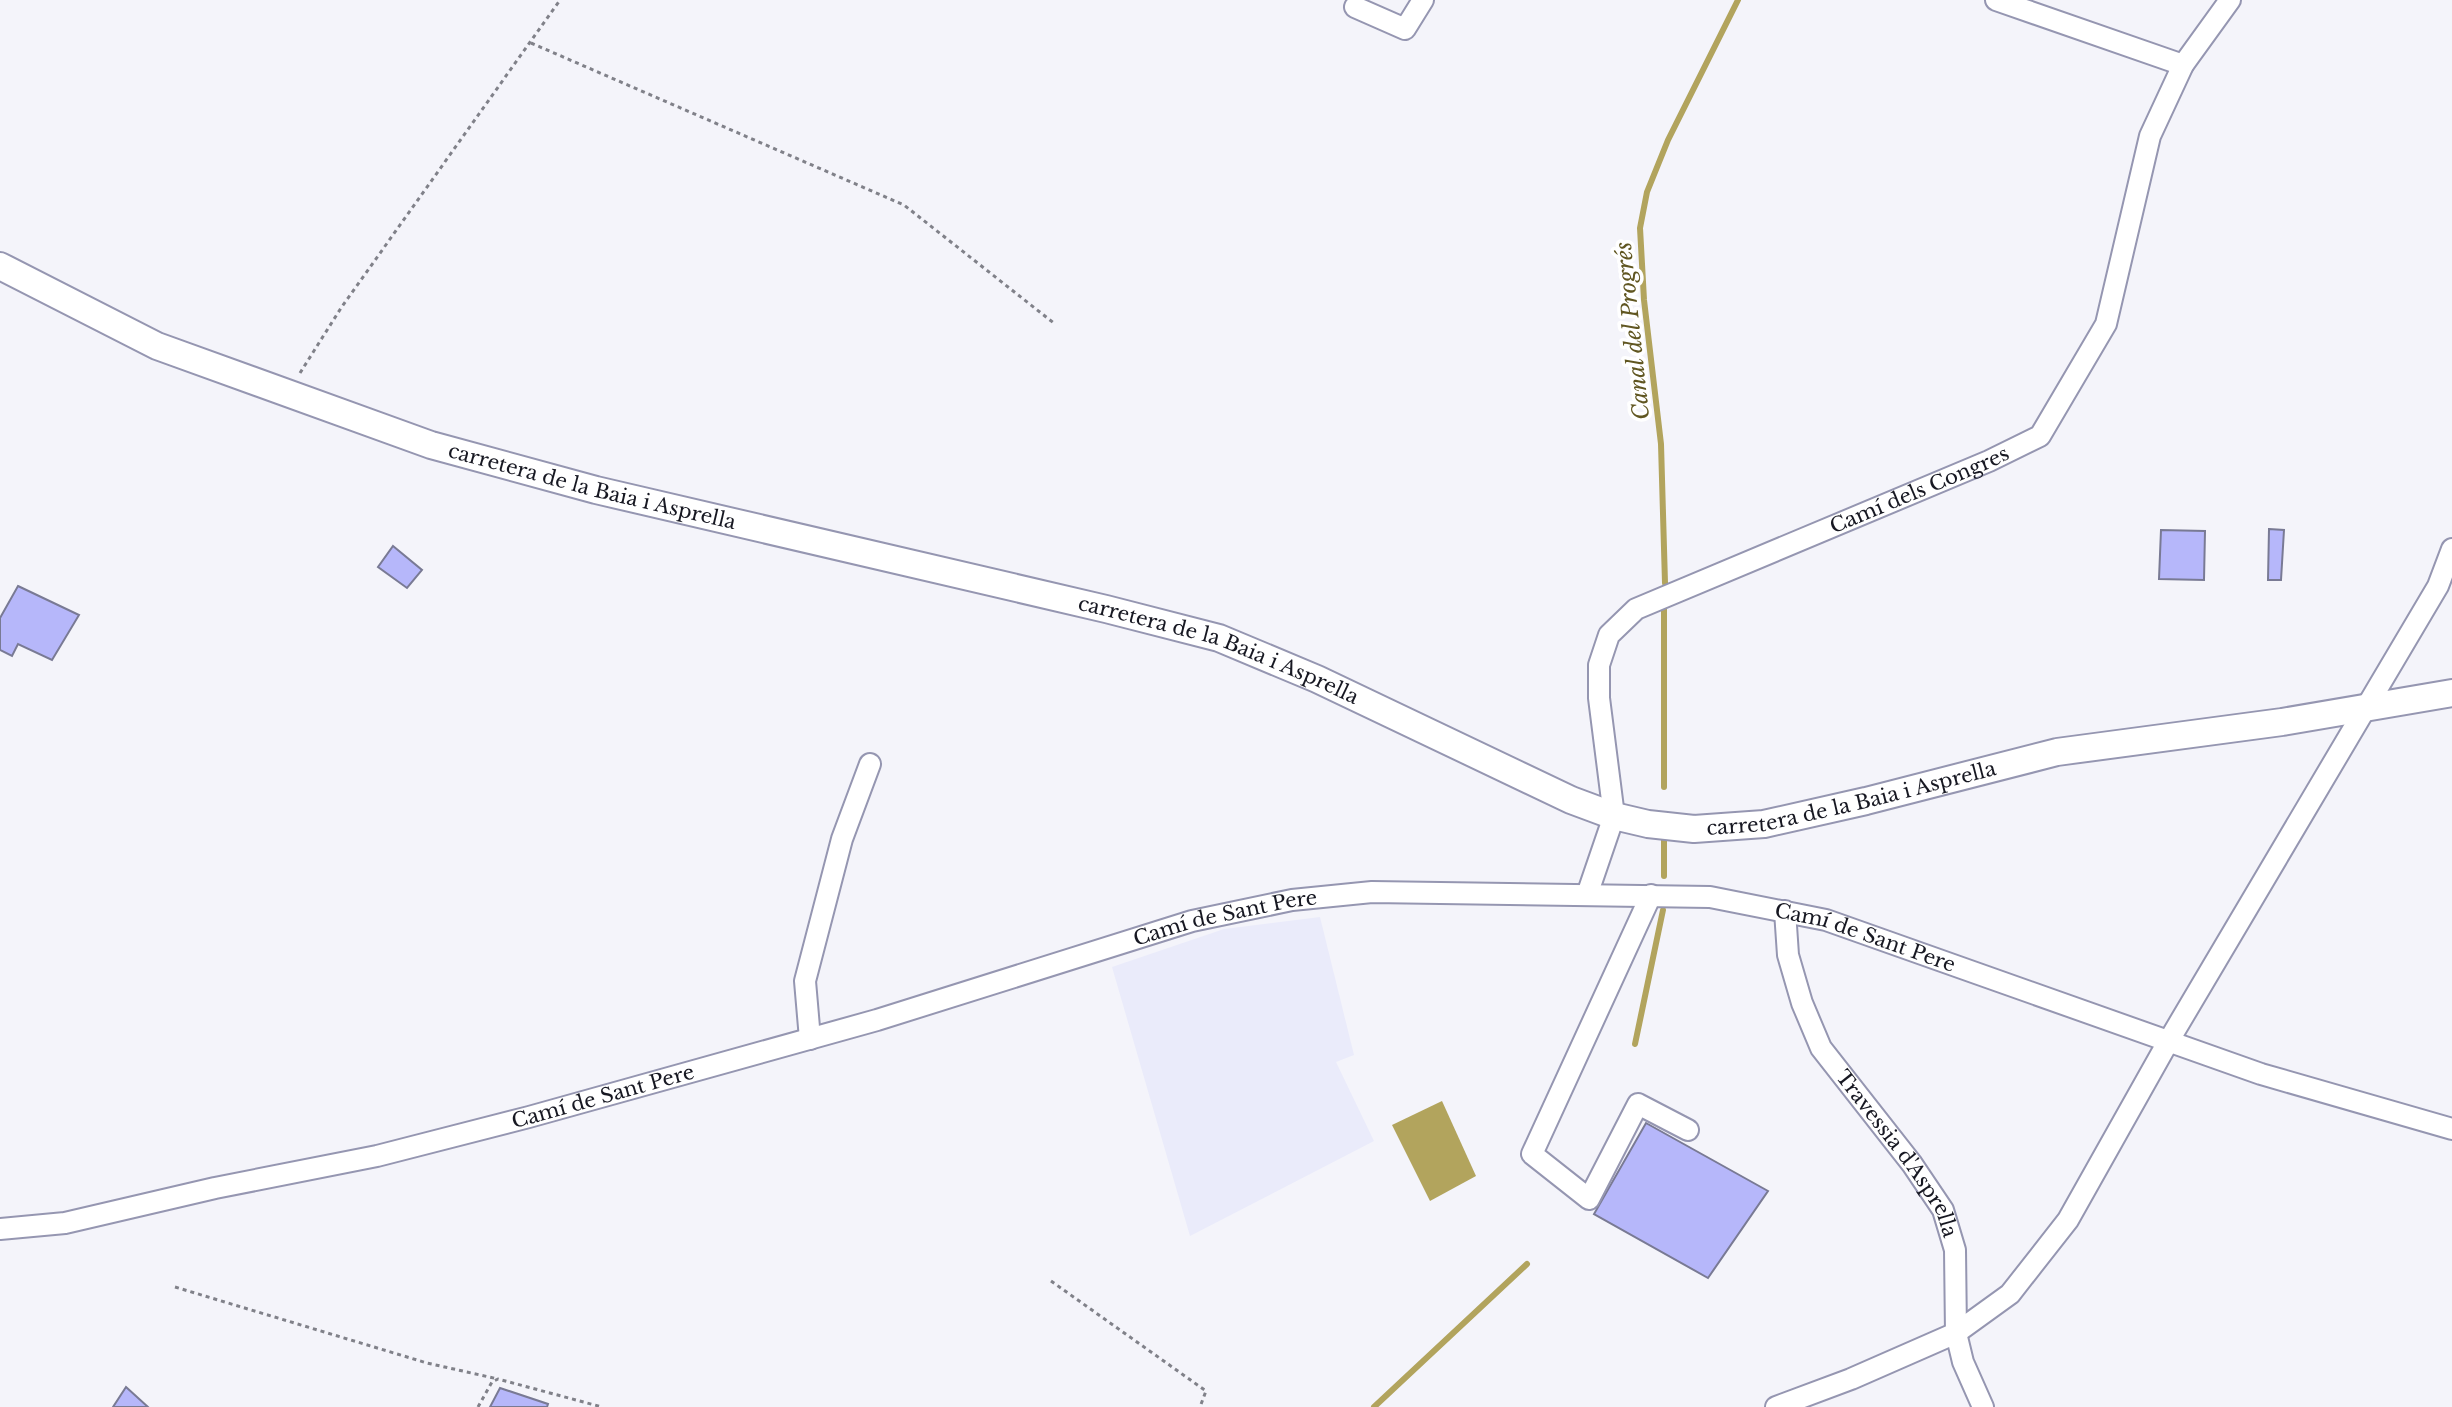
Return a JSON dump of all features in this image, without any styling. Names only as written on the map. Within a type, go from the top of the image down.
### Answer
[{"type":"main road","name":"carretera de la Baia i Asprella","points":[[0,266],[157,346],[431,445],[596,490],[1219,638],[1317,679],[1571,800],[1614,816],[1648,824],[1694,829],[1764,824],[2057,752],[2282,722],[2452,693]]},
{"type":"street","points":[[1355,7],[1405,29],[1423,0]]},
{"type":"street","points":[[1996,0],[2183,65]]},
{"type":"street","name":"Camí dels Congres","points":[[1587,895],[1614,816],[1599,698],[1599,665],[1609,635],[1636,609],[1989,461],[2040,436],[2106,324],[2150,136],[2183,65],[2230,0]]},
{"type":"street","points":[[1776,1407],[1851,1379],[1956,1333],[2010,1294],[2068,1220],[2168,1042],[2438,586],[2452,549]]},
{"type":"street","points":[[810,1039],[805,981],[842,839],[870,764]]},
{"type":"street","name":"Camí de Sant Pere","points":[[0,1229],[65,1223],[215,1188],[377,1156],[810,1039],[1192,921],[1292,900],[1372,892],[1710,897],[1785,911],[1826,920],[2276,1079],[2452,1129]]},
{"type":"street","points":[[1651,895],[1532,1154],[1589,1199],[1638,1104],[1688,1130]]},
{"type":"street","name":"Travessia d'Asprella","points":[[1785,911],[1788,955],[1802,1003],[1821,1048],[1912,1164],[1943,1210],[1955,1250],[1956,1333],[1963,1362],[1983,1407]]},
{"type":"path","points":[[288,393],[341,308],[560,0]]},
{"type":"path","points":[[531,43],[904,205],[1055,324]]},
{"type":"path","points":[[1051,1281],[1206,1391],[1200,1407]]},
{"type":"path","points":[[175,1287],[427,1363],[602,1407]]},
{"type":"path","points":[[478,1407],[492,1382],[498,1379]]},
{"type":"shaded area","points":[[1320,917],[1354,1055],[1336,1062],[1374,1141],[1190,1236],[1112,967],[1224,929]]},
{"type":"shaded area","points":[[1442,1101],[1476,1176],[1430,1201],[1392,1125]]},
{"type":"building","points":[[2269,529],[2284,530],[2281,580],[2268,580]]},
{"type":"building","points":[[2161,530],[2205,531],[2204,580],[2159,579]]},
{"type":"building","points":[[393,546],[422,570],[407,588],[378,567]]},
{"type":"building","points":[[18,586],[79,615],[52,660],[18,644],[12,656],[0,650],[0,618]]},
{"type":"building","points":[[1646,1123],[1768,1191],[1708,1278],[1594,1214]]},
{"type":"building","points":[[126,1387],[148,1407],[113,1407]]},
{"type":"building","points":[[500,1388],[548,1404],[547,1407],[490,1407]]},
{"type":"waterway","name":"Canal del Progrés","points":[[1665,583],[1661,444],[1644,300],[1640,228],[1647,192],[1668,140],[1738,0]]},
{"type":"waterway","name":"Canal del Progrés","points":[[1664,606],[1664,787]]},
{"type":"waterway","name":"Canal del Progrés","points":[[1664,834],[1664,876]]},
{"type":"waterway","name":"Canal del Progrés","points":[[1635,1044],[1663,910]]},
{"type":"waterway","name":"Canal del Progrés","points":[[1374,1407],[1527,1264]]}]
